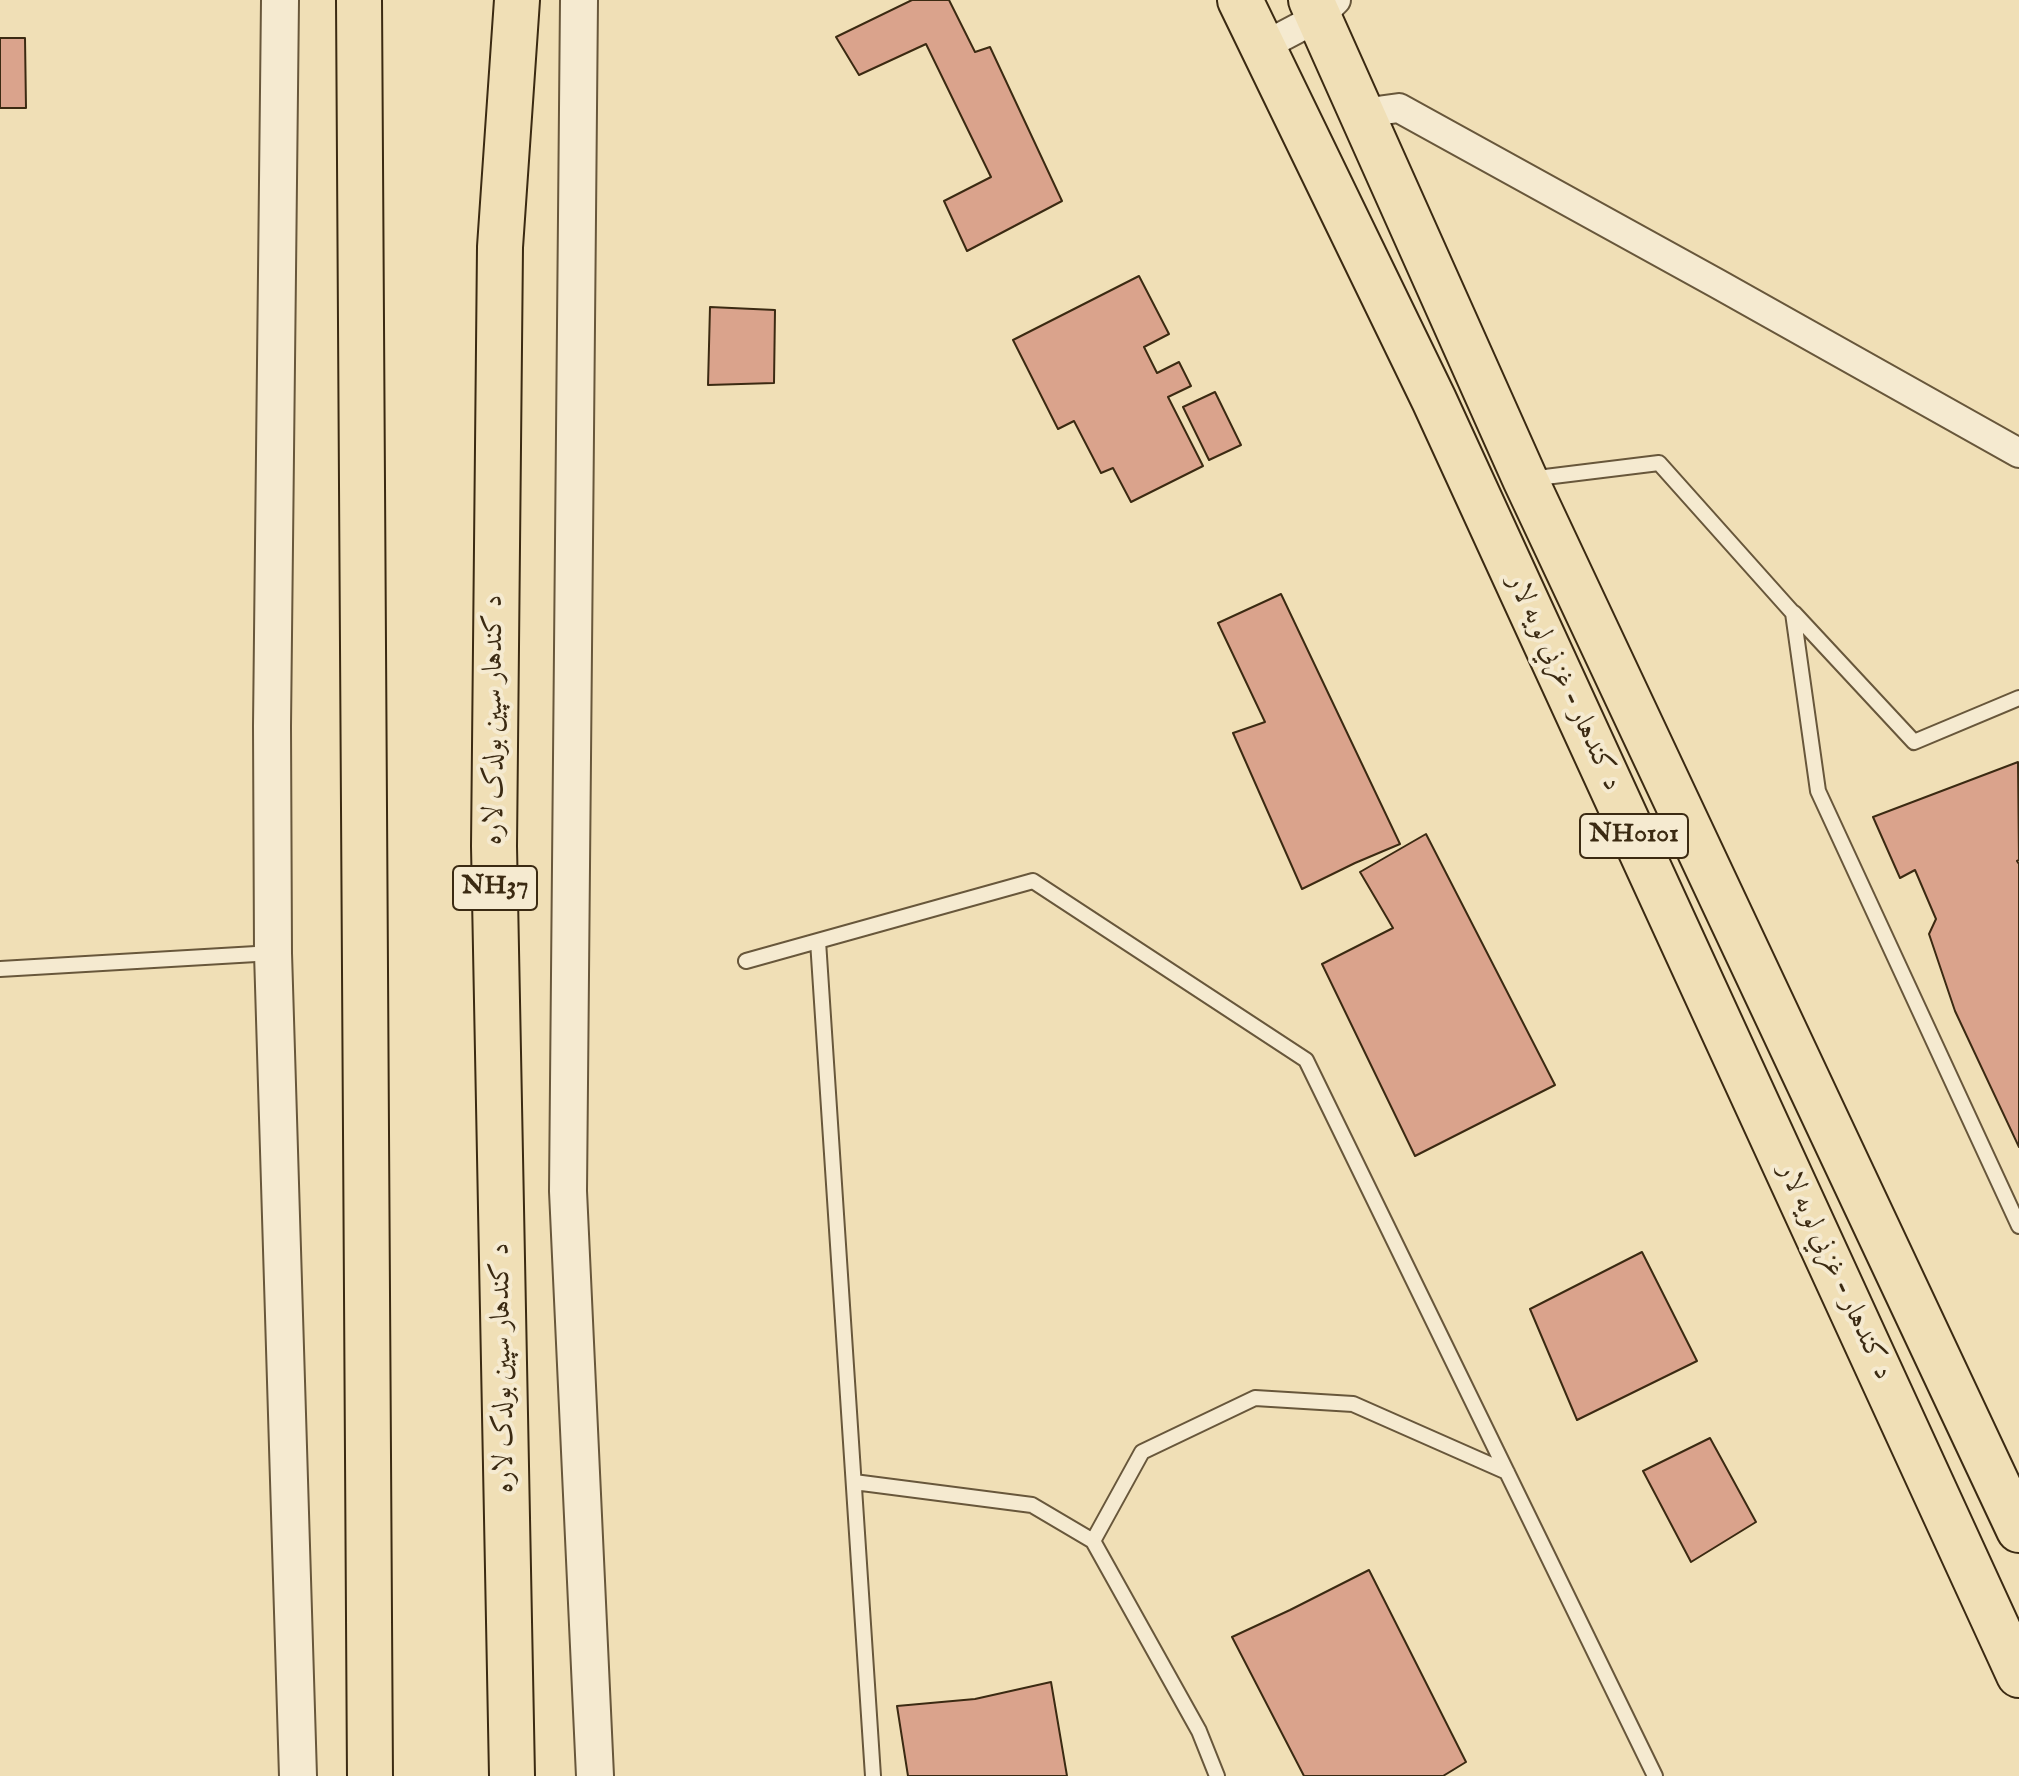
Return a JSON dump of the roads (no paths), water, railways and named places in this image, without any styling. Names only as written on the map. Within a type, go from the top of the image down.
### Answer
[{"type":"highway","points":[[359,0],[370,1776]]},
{"type":"highway","name":"د کندهار سپین بولدک لاره","points":[[512,1776],[494,846],[500,247],[517,0]]},
{"type":"highway","name":"د کندهار - غزني لويه لار","points":[[1240,0],[1440,415],[2019,1675]]},
{"type":"highway","name":"د کندهار - غزني لويه لار","points":[[1322,6],[1362,113],[1525,479],[2019,1530]]},
{"type":"street","points":[[280,0],[272,726],[273,953],[298,1776]]},
{"type":"street","points":[[579,0],[568,1191],[595,1776]]},
{"type":"street","points":[[1262,47],[1322,6]]},
{"type":"street","points":[[1362,113],[1399,108],[2019,453]]},
{"type":"lane","points":[[1525,479],[1659,463],[1914,742],[2019,698]]},
{"type":"lane","points":[[1793,613],[1818,791],[2019,1226]]},
{"type":"lane","points":[[746,961],[1033,881],[1306,1060],[1655,1776]]},
{"type":"lane","points":[[818,941],[873,1776]]},
{"type":"lane","points":[[0,969],[273,953]]},
{"type":"lane","points":[[1093,1541],[1142,1452],[1255,1398],[1353,1404],[1507,1472]]},
{"type":"lane","points":[[854,1482],[1032,1505],[1093,1541],[1199,1731],[1217,1776]]}]
